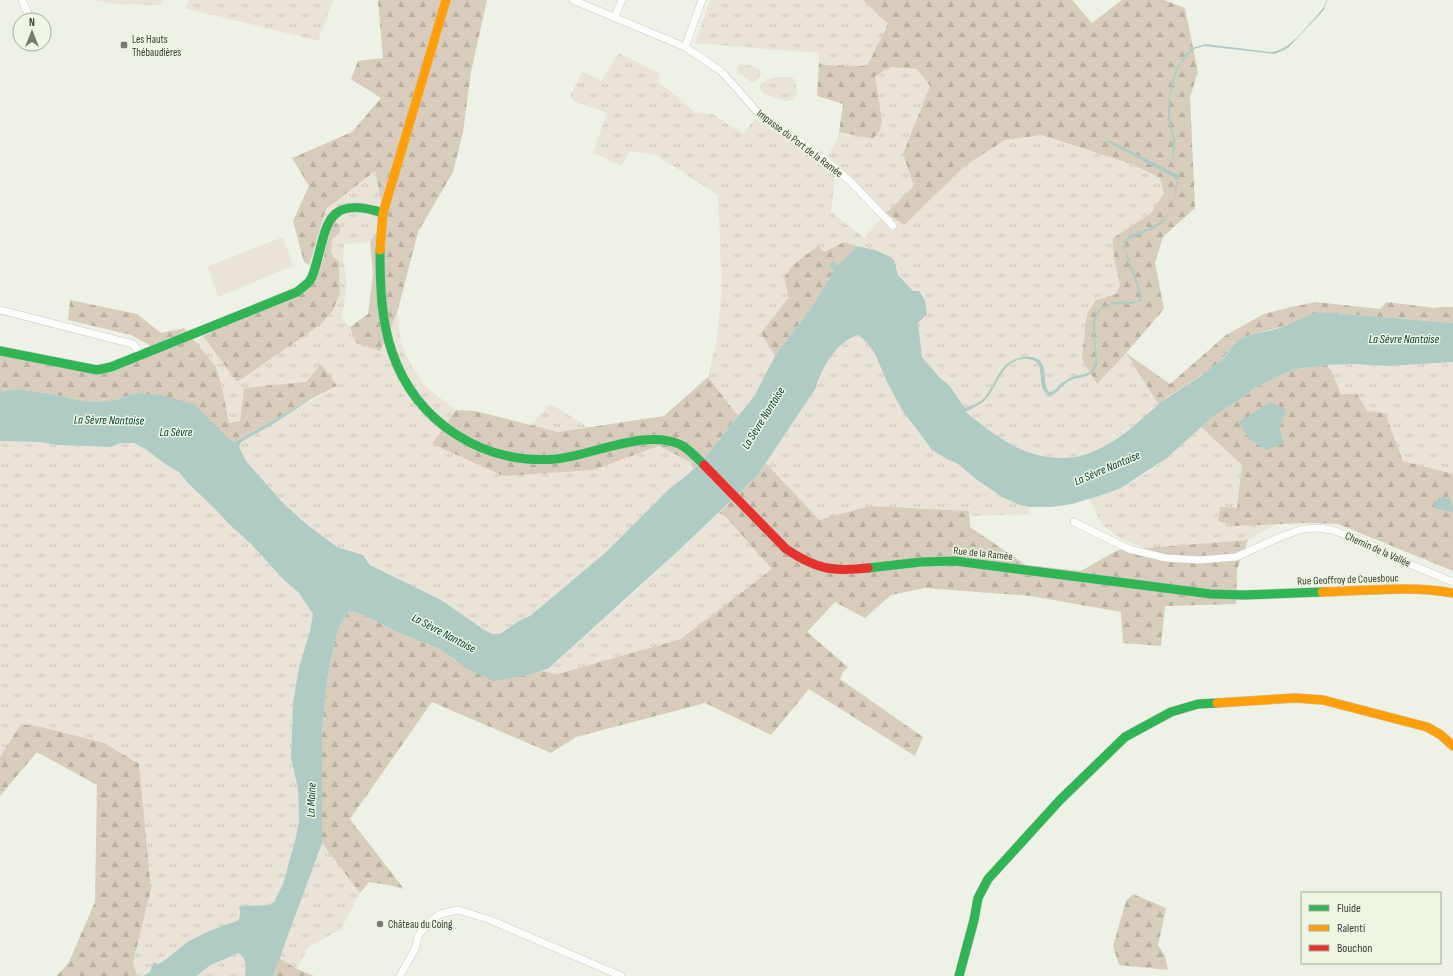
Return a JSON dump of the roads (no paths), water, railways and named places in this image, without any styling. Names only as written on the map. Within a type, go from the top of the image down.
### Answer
[{"type":"main road","name":"Rue de la Ramée","points":[[446,0],[383,213],[379,254],[383,314],[388,343],[397,367],[418,402],[442,426],[477,446],[504,456],[519,458],[552,459],[570,457],[652,438],[672,441],[684,447],[693,454],[778,541],[797,556],[814,564],[834,570],[870,568],[918,562],[955,561],[1175,590],[1211,594],[1243,595]]},
{"type":"main road","points":[[0,351],[98,370],[112,367],[296,292],[309,282],[312,277],[317,264],[324,232],[333,216],[346,208],[353,206],[383,213]]},
{"type":"main road","name":"Rue Geoffroy de Couesbouc","points":[[1243,595],[1418,589],[1453,593]]},
{"type":"main road","points":[[958,976],[974,920],[978,898],[988,879],[1060,800],[1126,737],[1145,725],[1171,712],[1198,704],[1295,698],[1323,700],[1427,727],[1441,735],[1453,746]]},
{"type":"street","points":[[22,0],[27,12]]},
{"type":"street","points":[[573,0],[685,47],[702,0]]},
{"type":"street","points":[[614,18],[622,0]]},
{"type":"street","name":"Impasse du Port de la Ramée","points":[[685,47],[721,71],[761,116],[816,152],[852,183],[894,226]]},
{"type":"street","points":[[0,310],[134,344],[142,355]]},
{"type":"street","name":"Chemin de la Vallée","points":[[1074,522],[1129,549],[1166,558],[1199,560],[1236,557],[1280,537],[1303,529],[1318,528],[1332,530],[1360,540],[1407,563],[1453,582]]},
{"type":"street","points":[[400,976],[416,947],[418,936],[430,922],[440,914],[458,910],[488,919],[621,976]]},
{"type":"water","points":[[1326,0],[1324,10],[1288,48],[1275,54],[1204,46],[1194,49],[1182,62],[1176,74],[1170,97],[1170,121],[1175,142],[1174,158],[1180,171],[1174,201],[1167,217],[1162,223],[1153,229],[1129,239],[1126,242],[1126,250],[1142,295],[1141,301],[1137,303],[1110,305],[1103,308],[1098,314],[1095,331],[1097,366],[1094,371],[1087,376],[1067,382],[1049,396],[1043,390],[1038,364],[1030,359],[1016,361],[1005,369],[985,400],[966,412],[1000,438],[1022,450],[1047,457],[1077,457],[1105,446],[1131,428],[1167,398],[1198,378],[1223,359],[1232,345],[1239,340],[1250,335],[1279,328],[1315,313],[1321,312],[1453,323],[1453,362],[1388,366],[1353,364],[1326,365],[1287,372],[1251,390],[1248,394],[1211,418],[1167,458],[1121,488],[1072,504],[1052,507],[1030,507],[1020,505],[1002,497],[977,480],[958,464],[932,450],[902,410],[888,384],[875,354],[869,345],[859,335],[852,337],[838,348],[826,364],[816,388],[757,476],[677,552],[549,668],[533,674],[493,681],[467,669],[440,649],[399,633],[364,615],[349,611],[341,623],[336,637],[327,680],[322,736],[322,843],[273,976],[245,976],[246,966],[243,958],[238,953],[209,966],[197,976],[143,976],[150,972],[154,962],[157,964],[162,962],[189,941],[209,931],[239,920],[239,906],[269,905],[274,902],[283,884],[299,821],[298,789],[291,757],[293,703],[299,668],[310,631],[313,614],[299,593],[284,580],[251,544],[189,484],[179,472],[165,464],[147,450],[134,443],[120,443],[111,447],[0,441],[0,392],[17,389],[52,394],[87,402],[111,401],[138,393],[161,395],[194,404],[229,439],[235,442],[310,400],[273,424],[241,442],[239,447],[246,461],[283,503],[305,523],[337,547],[363,555],[370,565],[441,600],[486,631],[493,634],[500,634],[522,619],[530,616],[605,553],[670,488],[686,476],[704,459],[755,395],[775,356],[811,308],[834,271],[829,266],[833,261],[838,265],[857,246],[875,250],[891,257],[894,260],[898,275],[913,291],[919,291],[925,300],[927,314],[918,323],[922,357],[940,378],[949,385],[965,408],[984,398],[1004,367],[1009,362],[1016,359],[1031,357],[1036,358],[1042,363],[1049,392],[1054,391],[1068,379],[1090,372],[1094,365],[1095,356],[1093,326],[1094,317],[1099,310],[1108,304],[1136,302],[1139,300],[1140,296],[1126,255],[1124,242],[1130,236],[1150,228],[1164,219],[1171,206],[1177,179],[1110,143],[1094,142],[1111,141],[1178,175],[1179,169],[1172,156],[1173,139],[1168,119],[1168,105],[1171,84],[1177,68],[1184,56],[1192,48],[1206,44],[1270,52],[1277,51],[1291,43],[1303,31],[1324,7]]},
{"type":"water","points":[[1270,402],[1286,409],[1280,429],[1283,443],[1267,450],[1249,439],[1239,422]]},
{"type":"water","points":[[1443,497],[1449,498],[1453,507],[1453,512],[1435,508],[1436,501]]},
{"type":"place","name":"Les Hauts Thébaudières","points":[[124,45]]},
{"type":"place","name":"Château du Coing","points":[[380,924]]},
{"type":"water label","name":"La Sèvre Nantaise","points":[[1404,339]]},
{"type":"water label","name":"La Sèvre Nantaise","points":[[763,418]]},
{"type":"water label","name":"La Sèvre Nantaise","points":[[109,420]]},
{"type":"water label","name":"La Sèvre","points":[[176,432]]},
{"type":"water label","name":"La Sèvre Nantaise","points":[[1107,468]]},
{"type":"water label","name":"La Sèvre Nantaise","points":[[444,633]]},
{"type":"water label","name":"La Maine","points":[[311,800]]}]
